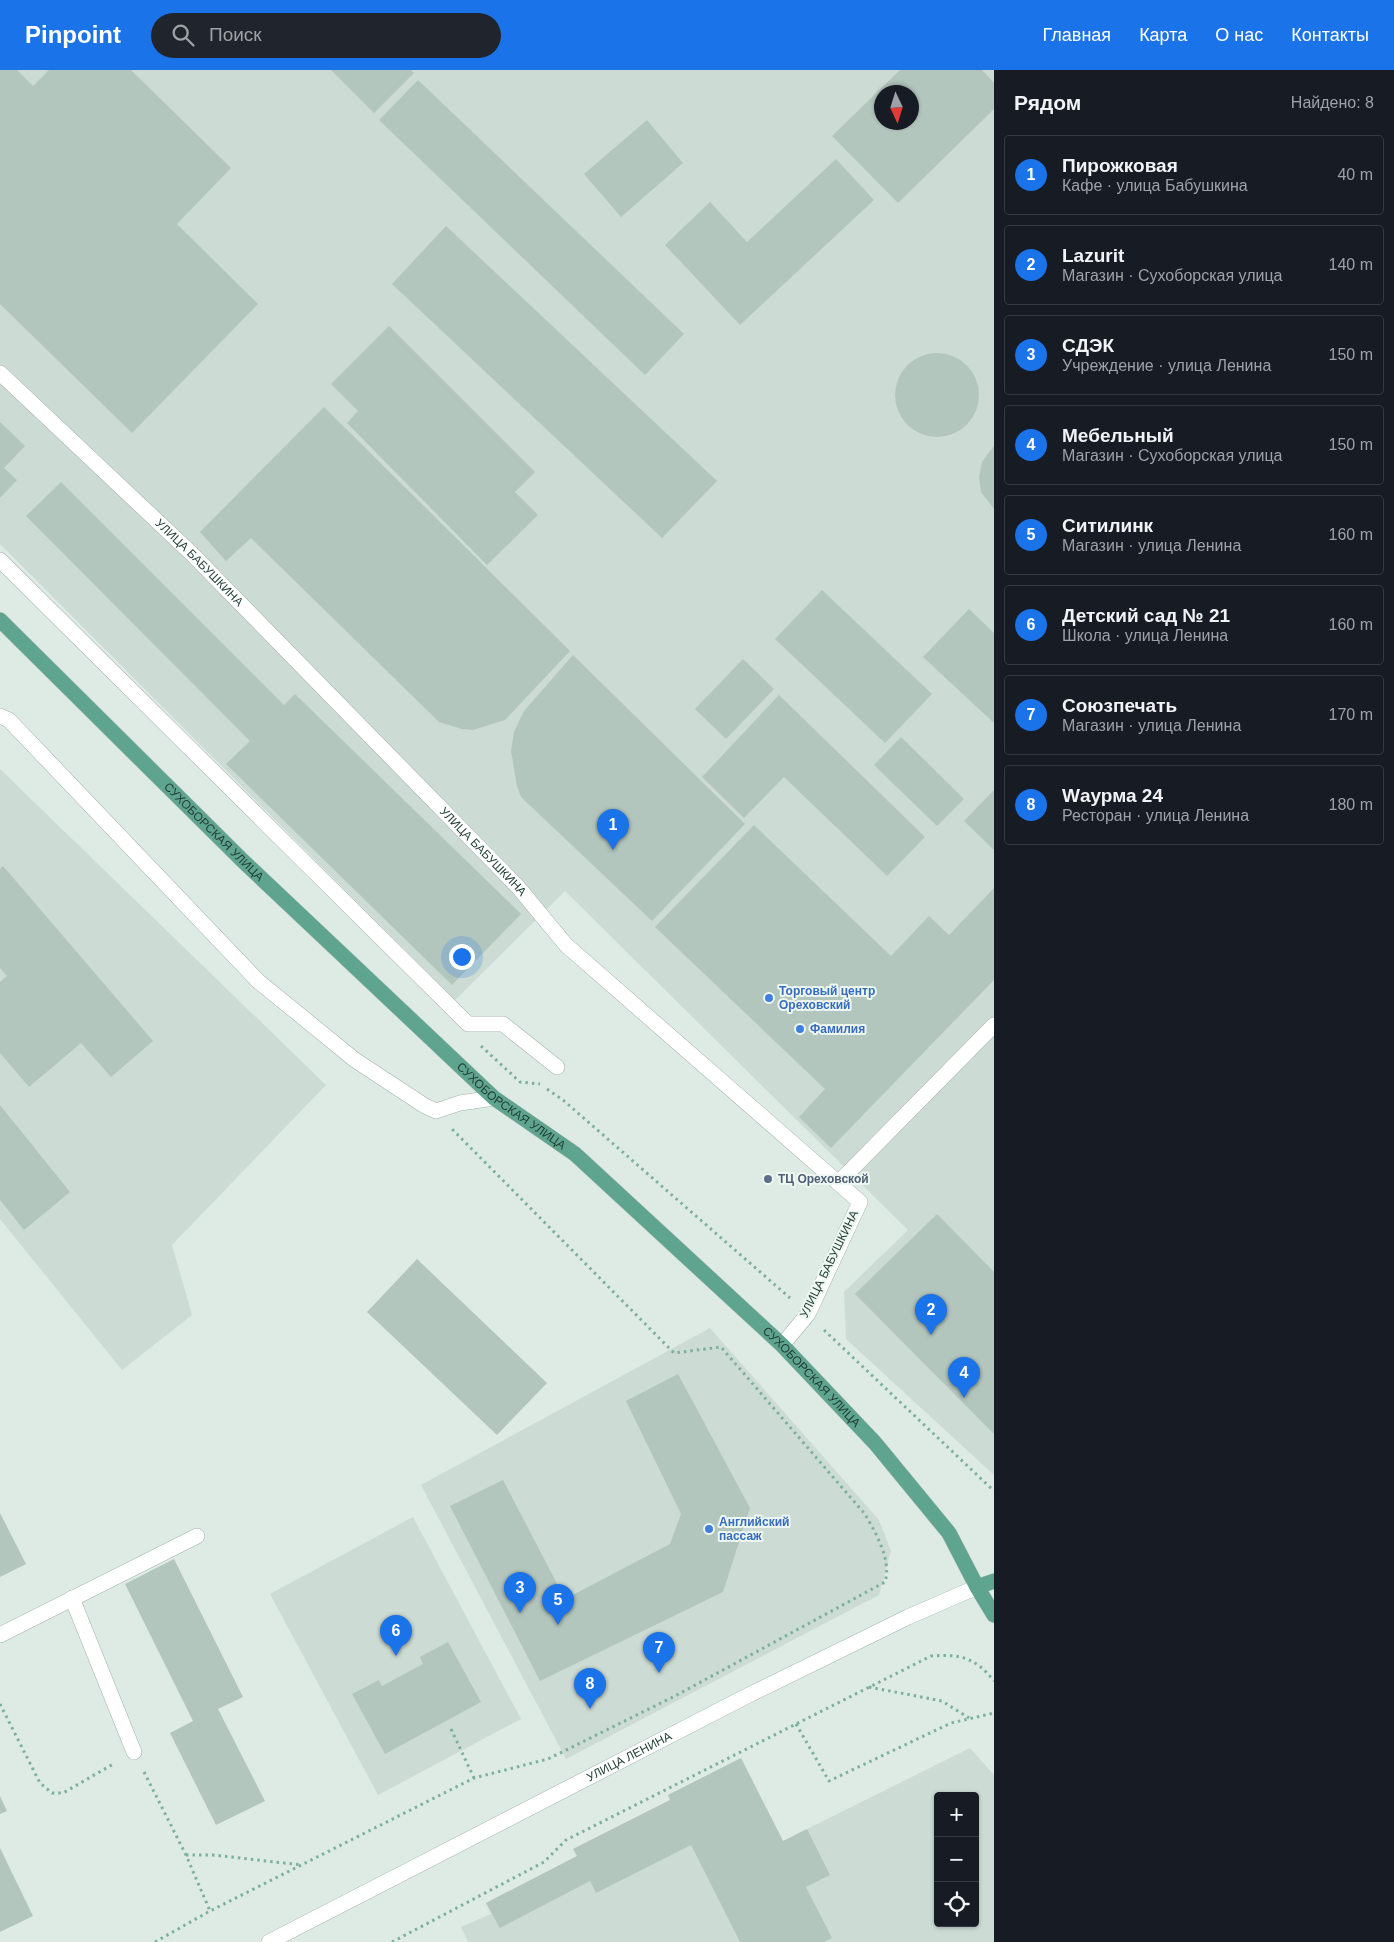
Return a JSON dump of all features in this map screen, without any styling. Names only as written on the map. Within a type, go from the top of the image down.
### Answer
[{"type":"main road","name":"СУХОБОРСКАЯ УЛИЦА","points":[[0,620],[242,861],[494,1098],[575,1154],[782,1345],[875,1443],[949,1533],[976,1587],[994,1615]]},
{"type":"main road","name":"УЛИЦА ЛЕНИНА","points":[[976,1587],[994,1581]]},
{"type":"street","name":"УЛИЦА БАБУШКИНА","points":[[0,373],[190,553],[518,886],[566,945],[860,1202],[808,1314],[782,1345]]},
{"type":"street","points":[[0,560],[468,1024],[503,1024],[557,1067]]},
{"type":"street","points":[[0,716],[9,720],[258,982],[355,1060],[425,1106],[436,1111],[460,1103],[494,1098]]},
{"type":"street","points":[[839,1182],[994,1025]]},
{"type":"street","points":[[0,1635],[197,1536]]},
{"type":"street","name":"УЛИЦА ЛЕНИНА","points":[[269,1942],[743,1698],[908,1617],[976,1587]]},
{"type":"street","points":[[72,1598],[134,1752]]},
{"type":"path","points":[[563,1100],[808,1314],[994,1491]]},
{"type":"path","points":[[155,1942],[210,1911],[474,1778],[548,1759],[692,1686],[885,1582],[887,1576],[881,1540],[864,1512],[721,1347],[674,1354],[459,1137],[436,1111]]},
{"type":"path","points":[[392,1942],[544,1862],[566,1840],[931,1656],[949,1654],[968,1658],[987,1672],[994,1681]]},
{"type":"path","points":[[868,1687],[942,1701],[970,1718]]},
{"type":"path","points":[[0,1704],[40,1783],[52,1793],[63,1793],[134,1752],[186,1856],[210,1911]]},
{"type":"path","points":[[796,1724],[830,1782],[951,1723],[994,1713]]},
{"type":"path","points":[[451,1729],[474,1778]]},
{"type":"path","points":[[186,1856],[212,1855],[303,1865]]},
{"type":"shaded area","points":[[0,70],[994,70],[994,1475],[846,1339],[844,1292],[908,1230],[565,891],[455,1000],[0,544]]},
{"type":"shaded area","points":[[0,769],[326,1085],[172,1245],[192,1315],[122,1370],[0,1219]]},
{"type":"shaded area","points":[[710,1328],[879,1520],[891,1551],[879,1595],[566,1759],[421,1485]]},
{"type":"shaded area","points":[[413,1517],[521,1719],[378,1795],[270,1594]]},
{"type":"shaded area","points":[[970,1748],[994,1775],[994,1942],[468,1942],[461,1927],[491,1914],[486,1903],[577,1856],[573,1849],[670,1800],[668,1795],[741,1758],[783,1841]]},
{"type":"building","points":[[0,70],[17,70],[33,86],[49,70],[131,70],[231,168],[177,224],[258,304],[132,433],[0,304]]},
{"type":"building","points":[[331,70],[411,70],[414,73],[374,113]]},
{"type":"building","points":[[900,70],[982,70],[994,83],[994,109],[898,203],[832,136],[874,95],[874,130],[919,130],[919,85],[885,85]]},
{"type":"building","points":[[418,80],[684,334],[645,375],[379,120]]},
{"type":"building","points":[[647,120],[683,163],[621,217],[584,174]]},
{"type":"building","points":[[836,159],[874,200],[740,325],[665,245],[710,202],[747,242]]},
{"type":"building","points":[[446,226],[717,481],[662,538],[392,284]]},
{"type":"building","points":[[389,326],[535,472],[515,492],[538,515],[487,565],[347,423],[358,411],[331,384]]},
{"type":"building","points":[[937,353],[953,356],[967,365],[976,379],[979,395],[976,411],[967,425],[953,434],[937,437],[921,434],[907,425],[898,411],[895,395],[898,379],[907,365],[921,356]]},
{"type":"building","points":[[324,407],[570,651],[505,720],[473,730],[462,729],[439,722],[251,538],[226,561],[200,532]]},
{"type":"building","points":[[0,422],[25,446],[4,468],[17,480],[0,498]]},
{"type":"building","points":[[994,446],[994,509],[981,492],[979,477],[982,462]]},
{"type":"building","points":[[61,482],[284,705],[295,694],[521,914],[452,985],[226,764],[250,741],[26,516]]},
{"type":"building","points":[[822,590],[932,694],[885,743],[775,639]]},
{"type":"building","points":[[969,609],[994,633],[994,723],[923,657]]},
{"type":"building","points":[[573,655],[745,824],[652,921],[521,797],[517,786],[511,751],[514,732],[524,711]]},
{"type":"building","points":[[743,659],[774,689],[726,739],[695,709]]},
{"type":"building","points":[[779,695],[925,837],[887,876],[784,777],[744,818],[702,777]]},
{"type":"building","points":[[901,737],[964,799],[937,826],[874,765]]},
{"type":"building","points":[[994,790],[994,850],[964,821]]},
{"type":"building","points":[[754,825],[891,956],[929,916],[949,935],[994,888],[994,980],[831,1148],[799,1117],[825,1089],[655,927]]},
{"type":"building","points":[[3,866],[153,1041],[111,1077],[81,1043],[29,1087],[0,1053],[0,982],[7,976],[0,968],[0,869]]},
{"type":"building","points":[[0,1105],[70,1192],[24,1230],[0,1200]]},
{"type":"building","points":[[937,1214],[994,1272],[994,1434],[855,1294]]},
{"type":"building","points":[[417,1259],[547,1383],[497,1435],[367,1312]]},
{"type":"building","name":"Английский пассаж","points":[[678,1374],[750,1508],[723,1592],[540,1681],[450,1506],[503,1480],[565,1599],[670,1544],[681,1514],[626,1401]]},
{"type":"building","points":[[0,1513],[26,1564],[0,1577]]},
{"type":"building","points":[[174,1559],[243,1697],[218,1709],[265,1801],[216,1825],[170,1733],[193,1721],[125,1584]]},
{"type":"building","points":[[448,1642],[481,1702],[385,1754],[352,1694],[379,1680],[382,1686],[423,1664],[420,1657]]},
{"type":"building","points":[[741,1758],[783,1841],[807,1829],[830,1875],[806,1887],[832,1938],[824,1942],[740,1942],[691,1845],[596,1893],[590,1881],[500,1928],[486,1903],[577,1856],[573,1849],[670,1800],[668,1795]]},
{"type":"building","points":[[0,1796],[7,1811],[0,1814]]},
{"type":"building","points":[[0,1848],[33,1916],[0,1932]]},
{"type":"place","name":"Пирожковая","points":[[613,850]]},
{"type":"place","name":"Торговый центр Ореховский","points":[[769,998]]},
{"type":"place","name":"Фамилия","points":[[800,1029]]},
{"type":"place","name":"ТЦ Ореховской","points":[[768,1179]]},
{"type":"place","name":"Lazurit","points":[[931,1335]]},
{"type":"place","name":"Мебельный","points":[[964,1398]]},
{"type":"place","name":"Английский пассаж","points":[[709,1529]]},
{"type":"place","name":"СДЭК","points":[[520,1613]]},
{"type":"place","name":"Ситилинк","points":[[558,1625]]},
{"type":"place","name":"Детский сад № 21","points":[[396,1656]]},
{"type":"place","name":"Союзпечать","points":[[659,1673]]},
{"type":"place","name":"Wаурма 24","points":[[590,1709]]}]
